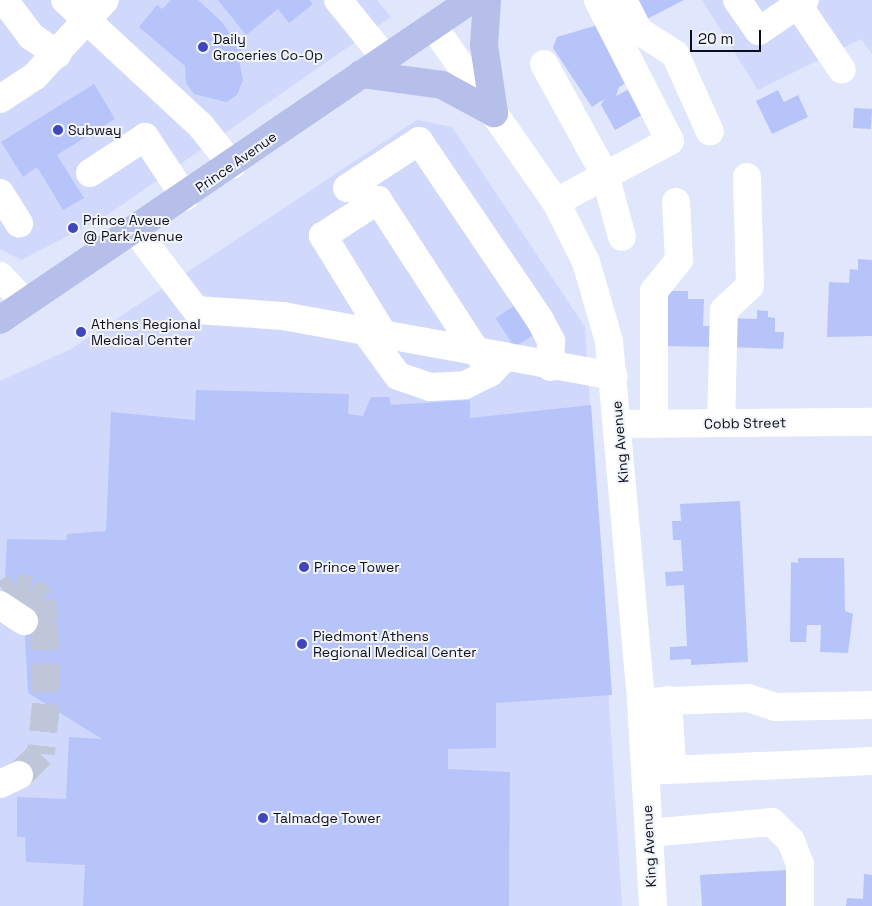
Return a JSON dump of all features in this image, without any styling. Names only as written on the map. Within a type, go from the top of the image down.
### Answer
[{"type":"main road","name":"Prince Avenue","points":[[0,320],[136,231],[361,74],[471,0]]},
{"type":"main road","points":[[487,0],[484,44],[494,113]]},
{"type":"main road","points":[[361,74],[442,85],[494,113]]},
{"type":"street","points":[[4,0],[18,22],[57,54]]},
{"type":"street","points":[[65,0],[96,10],[201,126],[232,165]]},
{"type":"street","points":[[338,0],[385,58]]},
{"type":"street","points":[[556,202],[670,141],[598,0]]},
{"type":"street","points":[[622,0],[639,31],[675,54],[710,132]]},
{"type":"street","points":[[737,0],[759,31],[801,3],[842,70]]},
{"type":"street","points":[[0,99],[35,76],[96,10]]},
{"type":"street","name":"King Avenue","points":[[433,26],[556,202],[586,262],[614,376],[619,424],[641,702],[653,906]]},
{"type":"street","points":[[544,64],[605,175],[622,237]]},
{"type":"street","points":[[90,173],[145,137],[185,197]]},
{"type":"street","points":[[347,188],[419,141],[540,320],[551,341],[550,367]]},
{"type":"street","points":[[720,423],[724,310],[750,286],[747,177]]},
{"type":"street","points":[[0,193],[19,223]]},
{"type":"street","points":[[378,200],[490,356],[490,373],[465,385],[430,387],[398,376],[376,335],[323,236],[378,200]]},
{"type":"street","points":[[654,424],[654,291],[679,260],[676,202]]},
{"type":"street","points":[[136,231],[196,310],[283,316],[550,367],[614,376]]},
{"type":"street","points":[[0,276],[25,303]]},
{"type":"street","name":"Cobb Street","points":[[619,424],[872,422]]},
{"type":"street","points":[[2,599],[24,621]]},
{"type":"street","points":[[641,702],[748,698],[775,707],[872,705]]},
{"type":"street","points":[[668,700],[672,766]]},
{"type":"street","points":[[645,771],[672,766],[872,761]]},
{"type":"street","points":[[649,833],[772,822],[791,841],[800,864],[800,906]]},
{"type":"shaded area","points":[[0,0],[377,0],[391,17],[103,218],[21,260],[0,249]]},
{"type":"shaded area","points":[[702,0],[872,0],[872,54],[861,39],[758,90]]},
{"type":"shaded area","name":"Piedmont Athens Regional Medical Center","points":[[417,120],[452,127],[585,327],[622,906],[0,906],[0,381],[71,349]]},
{"type":"building","points":[[171,0],[198,0],[221,21],[242,50],[238,55],[243,80],[237,95],[226,102],[194,94],[186,83],[185,66],[139,27],[157,5],[162,9]]},
{"type":"building","points":[[218,0],[309,0],[313,4],[289,23],[278,9],[246,35]]},
{"type":"building","points":[[630,0],[684,0],[641,22]]},
{"type":"building","points":[[601,24],[631,80],[619,87],[616,96],[635,86],[649,111],[615,130],[601,105],[604,99],[592,107],[553,48],[557,37]]},
{"type":"building","name":"Subway","points":[[94,84],[115,119],[57,155],[84,198],[63,210],[37,167],[23,177],[1,142]]},
{"type":"building","points":[[778,90],[784,102],[798,95],[808,117],[772,134],[756,101]]},
{"type":"building","points":[[854,108],[872,109],[871,129],[853,128]]},
{"type":"building","points":[[858,259],[872,260],[872,336],[827,337],[829,282],[849,283],[850,269],[858,270]]},
{"type":"building","points":[[666,291],[688,291],[688,299],[704,299],[703,326],[716,326],[716,347],[664,346]]},
{"type":"building","points":[[514,306],[533,335],[515,347],[496,318]]},
{"type":"building","points":[[757,310],[768,311],[768,317],[775,318],[775,332],[784,332],[783,349],[729,347],[729,318],[757,319]]},
{"type":"building","name":"Piedmont Athens Regional Medical Center","points":[[196,390],[349,394],[348,414],[363,416],[371,397],[389,397],[391,405],[470,400],[470,418],[591,405],[612,695],[496,703],[496,748],[448,749],[448,769],[510,772],[509,906],[83,906],[85,865],[26,862],[25,837],[17,837],[17,797],[66,799],[69,737],[102,739],[28,693],[24,621],[4,603],[7,539],[66,540],[67,534],[106,531],[111,412],[195,420]]},
{"type":"building","points":[[740,501],[748,662],[691,665],[691,659],[670,660],[670,647],[687,646],[684,585],[666,586],[665,572],[683,571],[681,540],[673,540],[672,521],[681,521],[680,504]]},
{"type":"building","points":[[798,558],[844,558],[845,611],[853,614],[848,653],[820,652],[821,625],[807,625],[806,642],[790,642],[791,562],[798,563]]},
{"type":"building","points":[[788,870],[790,906],[702,906],[700,875]]},
{"type":"building","points":[[864,874],[872,875],[872,906],[846,906],[847,898],[863,899]]},
{"type":"tunnel","points":[[5,594],[16,587],[30,590],[42,600],[44,622],[46,704],[41,754],[19,775]]},
{"type":"place","name":"Daily Groceries Co-Op","points":[[203,47]]},
{"type":"place","name":"Subway","points":[[58,130]]},
{"type":"place","name":"Prince Aveue @ Park Avenue","points":[[73,228]]},
{"type":"place","name":"Athens Regional Medical Center","points":[[81,332]]},
{"type":"place","name":"Prince Tower","points":[[304,567]]},
{"type":"place","name":"Piedmont Athens Regional Medical Center","points":[[302,644]]},
{"type":"place","name":"Talmadge Tower","points":[[263,818]]}]
